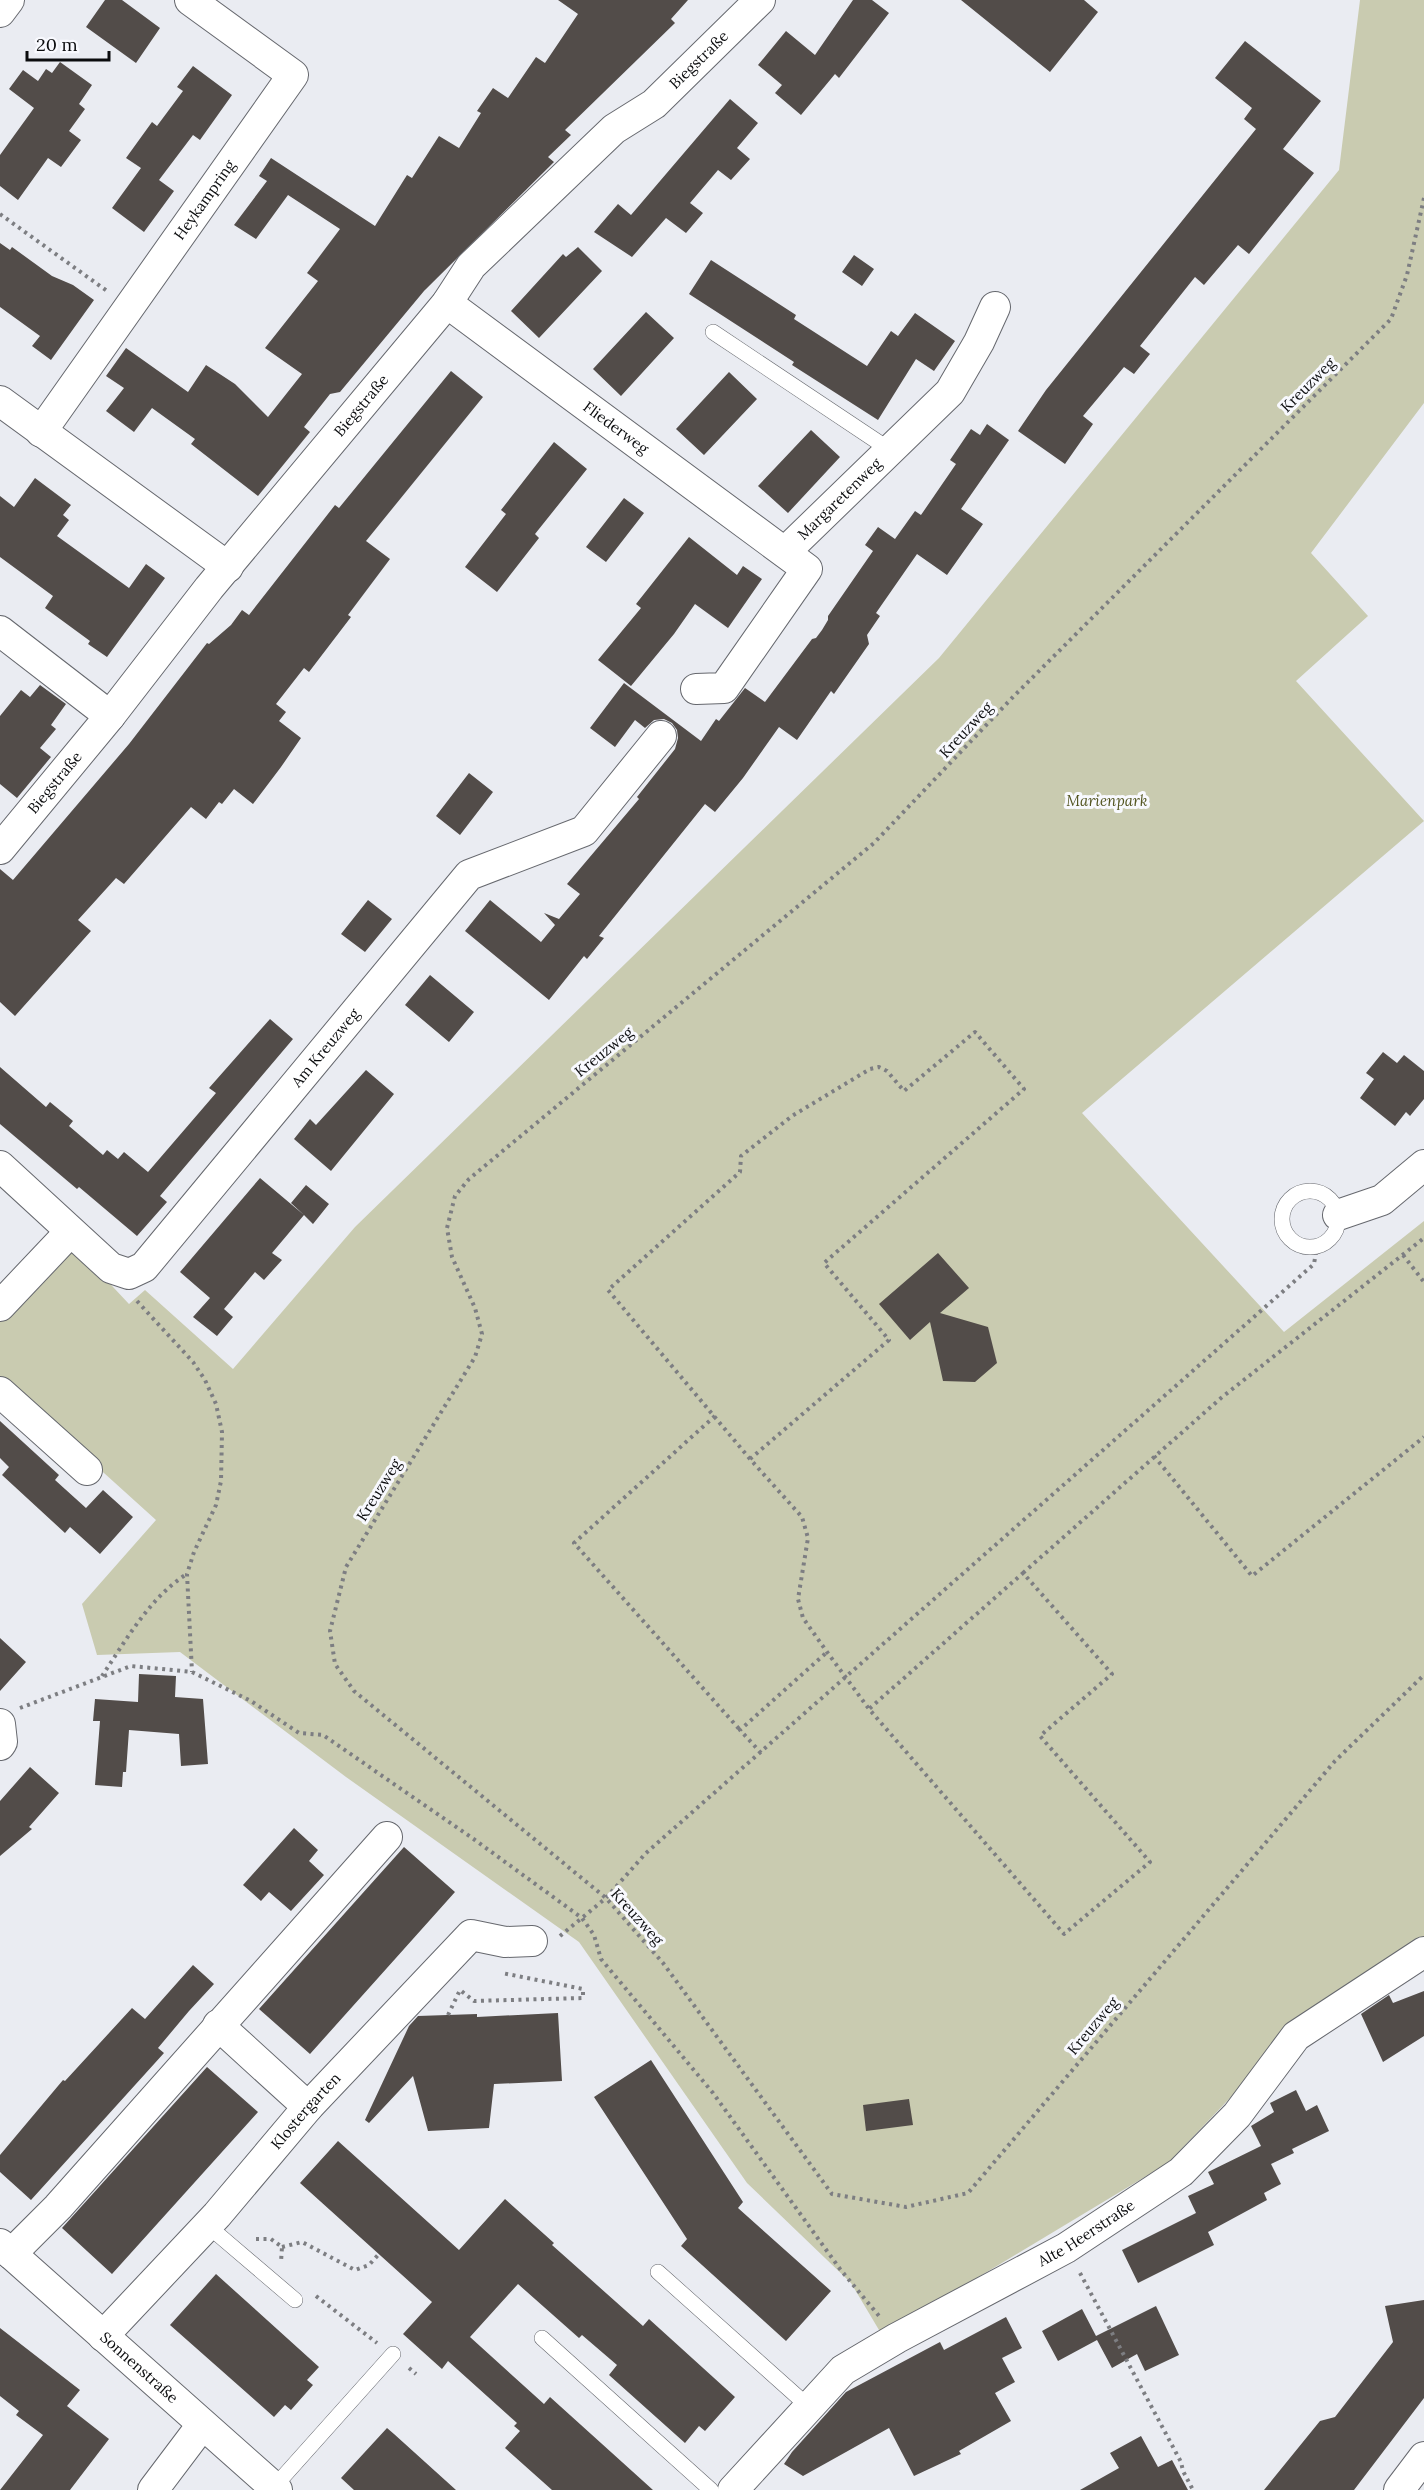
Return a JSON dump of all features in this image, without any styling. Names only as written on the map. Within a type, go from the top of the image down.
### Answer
[{"type":"street","points":[[0,12],[9,0]]},
{"type":"street","name":"Heykampring","points":[[41,432],[293,75],[189,0]]},
{"type":"street","name":"Biegstraße","points":[[0,849],[110,716],[209,588],[447,303],[471,266],[614,129],[654,105],[760,0]]},
{"type":"street","name":"Fliederweg","points":[[447,303],[785,552]]},
{"type":"street","name":"Margaretenweg","points":[[710,688],[807,569],[785,552],[950,392],[979,342],[995,307]]},
{"type":"street","points":[[0,401],[228,567]]},
{"type":"street","points":[[0,631],[110,716]]},
{"type":"street","name":"Am Kreuzweg","points":[[111,1268],[129,1274],[144,1267],[469,875],[584,831],[661,736]]},
{"type":"street","points":[[1338,1215],[1382,1200],[1424,1165]]},
{"type":"street","points":[[0,1166],[111,1268]]},
{"type":"street","points":[[0,1306],[70,1232]]},
{"type":"street","points":[[0,1392],[87,1470]]},
{"type":"street","points":[[5,2249],[58,2207],[387,1837]]},
{"type":"street","name":"Klostergarten","points":[[103,2336],[207,2225],[308,2107],[471,1935],[505,1942],[532,1941]]},
{"type":"street","name":"Alte Heerstraße","points":[[733,2490],[843,2370],[897,2338],[1066,2248],[1181,2172],[1237,2115],[1296,2036],[1424,1952]]},
{"type":"street","points":[[218,2025],[308,2107]]},
{"type":"street","name":"Sonnenstraße","points":[[5,2249],[275,2489]]},
{"type":"street","points":[[153,2490],[202,2425]]},
{"type":"street","points":[[1399,2490],[1424,2457]]},
{"type":"lane","points":[[713,332],[890,450]]},
{"type":"lane","points":[[1302,1191],[1317,1192],[1331,1200],[1338,1215],[1335,1231],[1325,1243],[1317,1246],[1299,1245],[1286,1234],[1281,1217],[1288,1200],[1302,1191]]},
{"type":"lane","points":[[207,2225],[294,2300]]},
{"type":"lane","points":[[658,2272],[809,2407]]},
{"type":"lane","points":[[542,2338],[711,2490]]},
{"type":"lane","points":[[275,2489],[393,2354]]},
{"type":"path","name":"Kreuzweg","points":[[1424,198],[1407,274],[1391,319],[1013,698],[874,843],[469,1179],[455,1196],[447,1228],[452,1257],[475,1308],[482,1334],[475,1357],[346,1568],[330,1631],[335,1664],[354,1691],[606,1898],[663,1963],[832,2194],[906,2207],[968,2193],[1335,1761],[1424,1675]]},
{"type":"path","points":[[0,214],[129,307]]},
{"type":"path","points":[[750,1459],[889,1340],[824,1263],[1024,1089],[975,1032],[904,1091],[887,1071],[879,1067],[870,1069],[792,1116],[741,1156],[740,1172],[608,1290],[750,1459],[802,1517],[806,1525],[807,1544],[798,1599],[803,1618],[827,1652],[869,1709],[1064,1934],[1150,1862],[1040,1736],[1112,1674],[1023,1573]]},
{"type":"path","points":[[869,1709],[1221,1398],[1424,1238]]},
{"type":"path","points":[[532,1941],[552,1942],[606,1898],[646,1853],[1314,1264],[1317,1246]]},
{"type":"path","points":[[1403,1255],[1424,1282]]},
{"type":"path","points":[[111,1268],[129,1292],[193,1362],[216,1404],[222,1432],[221,1481],[216,1505],[194,1552],[187,1574],[192,1672]]},
{"type":"path","points":[[715,1416],[574,1543],[761,1753]]},
{"type":"path","points":[[1154,1456],[1252,1576],[1424,1437]]},
{"type":"path","points":[[101,1677],[170,1584],[187,1574]]},
{"type":"path","points":[[740,1730],[827,1652]]},
{"type":"path","points":[[4,1732],[101,1677],[131,1666],[192,1672],[251,1701],[299,1733],[322,1735],[475,1840],[582,1918],[594,1935],[601,1959],[713,2093],[840,2269],[897,2338]]},
{"type":"path","points":[[448,2015],[460,1990],[474,2001],[583,1998],[584,1989],[492,1971]]},
{"type":"path","points":[[282,2247],[302,2242],[355,2270],[369,2265],[379,2254]]},
{"type":"path","points":[[1066,2248],[1181,2462],[1193,2490]]},
{"type":"green space","name":"Marienpark","points":[[1360,0],[1424,0],[1424,403],[1311,553],[1368,616],[1296,681],[1424,821],[1082,1113],[1284,1332],[1424,1221],[1424,1940],[1292,2033],[1168,2163],[882,2335],[851,2283],[747,2183],[579,1942],[346,1777],[180,1652],[97,1655],[82,1604],[156,1520],[0,1379],[0,1316],[68,1239],[129,1304],[145,1290],[233,1369],[355,1227],[939,658],[1339,170]]},
{"type":"building","points":[[105,0],[122,0],[160,28],[136,63],[86,27]]},
{"type":"building","points":[[558,0],[688,0],[671,19],[675,23],[565,130],[571,135],[548,157],[554,162],[424,291],[340,392],[330,394],[304,427],[310,432],[258,496],[191,444],[195,439],[152,408],[134,432],[106,411],[124,388],[106,376],[126,348],[188,392],[206,365],[235,384],[268,417],[302,374],[265,348],[318,281],[307,273],[340,229],[288,195],[256,239],[234,225],[267,181],[259,176],[271,158],[375,226],[407,175],[412,178],[439,136],[459,148],[481,113],[477,111],[493,88],[508,98],[536,57],[545,63],[578,14]]},
{"type":"building","points":[[853,0],[872,0],[889,13],[839,78],[835,74],[801,115],[775,93],[782,85],[758,65],[786,31],[815,55]]},
{"type":"building","points":[[961,0],[1084,0],[1098,12],[1050,72]]},
{"type":"building","points":[[1245,41],[1321,101],[1283,149],[1314,173],[1249,254],[1238,245],[1204,285],[1195,277],[1140,346],[1150,354],[1134,374],[1124,367],[1083,416],[1093,424],[1065,464],[1018,431],[1046,390],[1256,129],[1244,119],[1252,108],[1215,78]]},
{"type":"building","points":[[60,62],[92,85],[79,104],[85,109],[69,131],[81,140],[61,167],[48,158],[18,200],[0,186],[0,155],[34,108],[9,89],[23,70],[38,81],[46,69],[52,73]]},
{"type":"building","points":[[193,66],[232,95],[200,140],[193,135],[159,180],[174,191],[144,232],[112,208],[141,168],[126,158],[152,122],[157,126],[183,91],[177,87]]},
{"type":"building","points":[[730,99],[758,123],[737,148],[750,159],[731,180],[718,170],[690,203],[703,213],[686,233],[666,218],[632,257],[594,232],[618,204],[631,215]]},
{"type":"building","points":[[0,243],[10,250],[12,247],[52,276],[73,285],[94,300],[51,360],[32,346],[40,336],[0,307]]},
{"type":"building","points":[[578,247],[602,271],[539,338],[511,311],[563,254],[566,257]]},
{"type":"building","points":[[854,255],[874,269],[862,286],[842,272]]},
{"type":"building","points":[[711,260],[796,315],[794,319],[867,366],[891,331],[898,336],[915,313],[955,341],[934,371],[916,359],[878,420],[792,365],[794,362],[689,294]]},
{"type":"building","points":[[646,312],[674,338],[621,396],[593,369]]},
{"type":"building","points":[[451,371],[483,397],[366,541],[390,559],[348,615],[351,617],[309,672],[304,668],[276,704],[286,712],[279,721],[301,738],[253,804],[234,789],[222,804],[219,802],[206,819],[191,807],[124,884],[116,878],[78,920],[91,931],[15,1016],[0,1002],[0,869],[13,880],[129,744],[207,643],[209,644],[231,625],[242,610],[249,615],[335,505],[339,508]]},
{"type":"building","points":[[729,372],[757,399],[704,455],[676,429]]},
{"type":"building","points":[[987,424],[1009,440],[961,509],[983,524],[947,575],[917,554],[876,613],[880,616],[867,635],[869,644],[834,694],[831,691],[797,740],[779,727],[743,778],[715,812],[705,804],[599,936],[604,938],[587,959],[584,956],[549,1000],[465,931],[490,900],[541,942],[555,925],[544,913],[559,919],[580,894],[567,884],[639,799],[637,797],[675,749],[678,738],[677,730],[672,723],[664,719],[654,720],[645,728],[635,720],[615,747],[590,728],[624,683],[701,741],[716,719],[719,721],[745,688],[765,702],[812,639],[816,638],[822,630],[828,616],[873,551],[865,545],[878,527],[895,539],[915,511],[921,515],[956,464],[950,460],[971,429],[980,435]]},
{"type":"building","points":[[811,430],[840,457],[788,513],[758,486]]},
{"type":"building","points":[[554,442],[587,469],[535,534],[539,538],[497,592],[465,567],[506,514],[501,510]]},
{"type":"building","points":[[35,478],[71,505],[63,515],[69,520],[57,536],[129,588],[146,564],[165,578],[107,657],[88,644],[90,641],[45,608],[53,596],[0,557],[0,496],[14,507]]},
{"type":"building","points":[[624,498],[644,513],[606,562],[586,547]]},
{"type":"building","points":[[689,537],[737,575],[743,566],[762,579],[728,628],[695,604],[674,634],[631,686],[598,660],[641,608],[636,604]]},
{"type":"building","points":[[40,685],[66,704],[51,725],[56,729],[40,748],[51,757],[17,798],[0,784],[0,716],[21,690],[30,697]]},
{"type":"building","points":[[469,773],[493,792],[460,835],[436,816]]},
{"type":"building","points":[[368,900],[392,919],[365,952],[341,934]]},
{"type":"building","points":[[430,975],[474,1012],[449,1042],[405,1005]]},
{"type":"building","points":[[270,1019],[293,1039],[160,1196],[167,1202],[137,1236],[0,1124],[0,1067],[46,1107],[50,1102],[73,1121],[69,1126],[103,1155],[107,1150],[118,1159],[124,1152],[148,1172],[216,1093],[209,1088]]},
{"type":"building","points":[[1383,1052],[1397,1063],[1404,1055],[1424,1071],[1424,1099],[1410,1116],[1406,1112],[1395,1126],[1360,1098],[1374,1079],[1366,1073]]},
{"type":"building","points":[[366,1070],[394,1094],[331,1171],[294,1139],[310,1119],[316,1125]]},
{"type":"building","points":[[260,1178],[304,1215],[272,1253],[282,1260],[264,1280],[255,1272],[224,1309],[233,1317],[217,1336],[193,1317],[210,1298],[180,1272]]},
{"type":"building","points":[[306,1185],[329,1204],[313,1224],[291,1203]]},
{"type":"building","points":[[938,1253],[969,1288],[940,1313],[988,1327],[997,1363],[975,1382],[943,1381],[930,1322],[910,1340],[879,1304]]},
{"type":"building","points":[[0,1421],[59,1475],[55,1480],[86,1508],[103,1490],[133,1517],[100,1554],[70,1527],[65,1533],[2,1475],[9,1467],[0,1458]]},
{"type":"building","points":[[0,1638],[26,1662],[0,1691]]},
{"type":"building","points":[[139,1674],[176,1676],[175,1697],[203,1699],[208,1764],[181,1766],[179,1734],[129,1730],[126,1772],[123,1772],[122,1787],[95,1785],[100,1721],[93,1721],[95,1699],[138,1702]]},
{"type":"building","points":[[30,1767],[59,1793],[29,1827],[32,1829],[0,1856],[0,1801]]},
{"type":"building","points":[[294,1828],[318,1850],[309,1861],[324,1875],[291,1911],[269,1892],[261,1901],[243,1885]]},
{"type":"building","points":[[404,1847],[455,1892],[310,2054],[259,2009]]},
{"type":"building","points":[[193,1965],[214,1984],[158,2048],[164,2053],[31,2200],[0,2172],[0,2155],[63,2080],[65,2081],[132,2008],[145,2019]]},
{"type":"building","points":[[1424,1991],[1424,2036],[1383,2062],[1361,2014],[1389,1995],[1393,2003]]},
{"type":"building","points":[[558,2013],[562,2081],[494,2084],[489,2128],[428,2131],[413,2076],[369,2123],[365,2120],[409,2026],[418,2016],[477,2014],[477,2017]]},
{"type":"building","points":[[651,2060],[743,2202],[738,2208],[831,2291],[786,2341],[681,2246],[687,2239],[594,2097]]},
{"type":"building","points":[[207,2067],[258,2112],[112,2274],[62,2228]]},
{"type":"building","points":[[1296,2090],[1306,2111],[1317,2105],[1329,2131],[1292,2149],[1294,2153],[1271,2164],[1281,2184],[1264,2193],[1267,2200],[1208,2232],[1214,2245],[1138,2283],[1122,2250],[1196,2213],[1188,2196],[1214,2184],[1208,2172],[1261,2146],[1251,2126],[1274,2112],[1270,2103]]},
{"type":"building","points":[[909,2099],[913,2125],[866,2131],[863,2105]]},
{"type":"building","points":[[338,2141],[459,2250],[505,2199],[554,2243],[552,2245],[643,2326],[649,2319],[735,2397],[705,2431],[699,2426],[685,2443],[609,2375],[617,2365],[582,2335],[579,2338],[518,2284],[470,2337],[544,2404],[550,2397],[653,2490],[552,2490],[505,2448],[520,2431],[514,2426],[517,2423],[448,2361],[442,2369],[403,2334],[432,2302],[300,2183]]},
{"type":"building","points":[[216,2274],[319,2367],[307,2380],[313,2385],[291,2410],[285,2405],[274,2417],[170,2325]]},
{"type":"building","points":[[1424,2300],[1424,2398],[1354,2490],[1264,2490],[1320,2421],[1335,2417],[1393,2342],[1385,2306]]},
{"type":"building","points":[[1156,2306],[1179,2355],[1145,2371],[1137,2354],[1112,2368],[1097,2340],[1058,2361],[1042,2331],[1082,2309],[1096,2336]]},
{"type":"building","points":[[1006,2317],[1022,2348],[1002,2358],[1015,2382],[995,2393],[1011,2421],[959,2451],[961,2454],[914,2476],[889,2428],[803,2476],[784,2464],[846,2392],[940,2342],[944,2350]]},
{"type":"building","points":[[0,2328],[80,2390],[67,2406],[109,2439],[70,2490],[0,2490],[43,2435],[16,2415],[19,2411],[0,2396]]},
{"type":"building","points":[[387,2428],[456,2490],[354,2490],[341,2478]]},
{"type":"building","points":[[1141,2436],[1158,2467],[1172,2460],[1188,2490],[1080,2490],[1119,2468],[1110,2453]]}]
